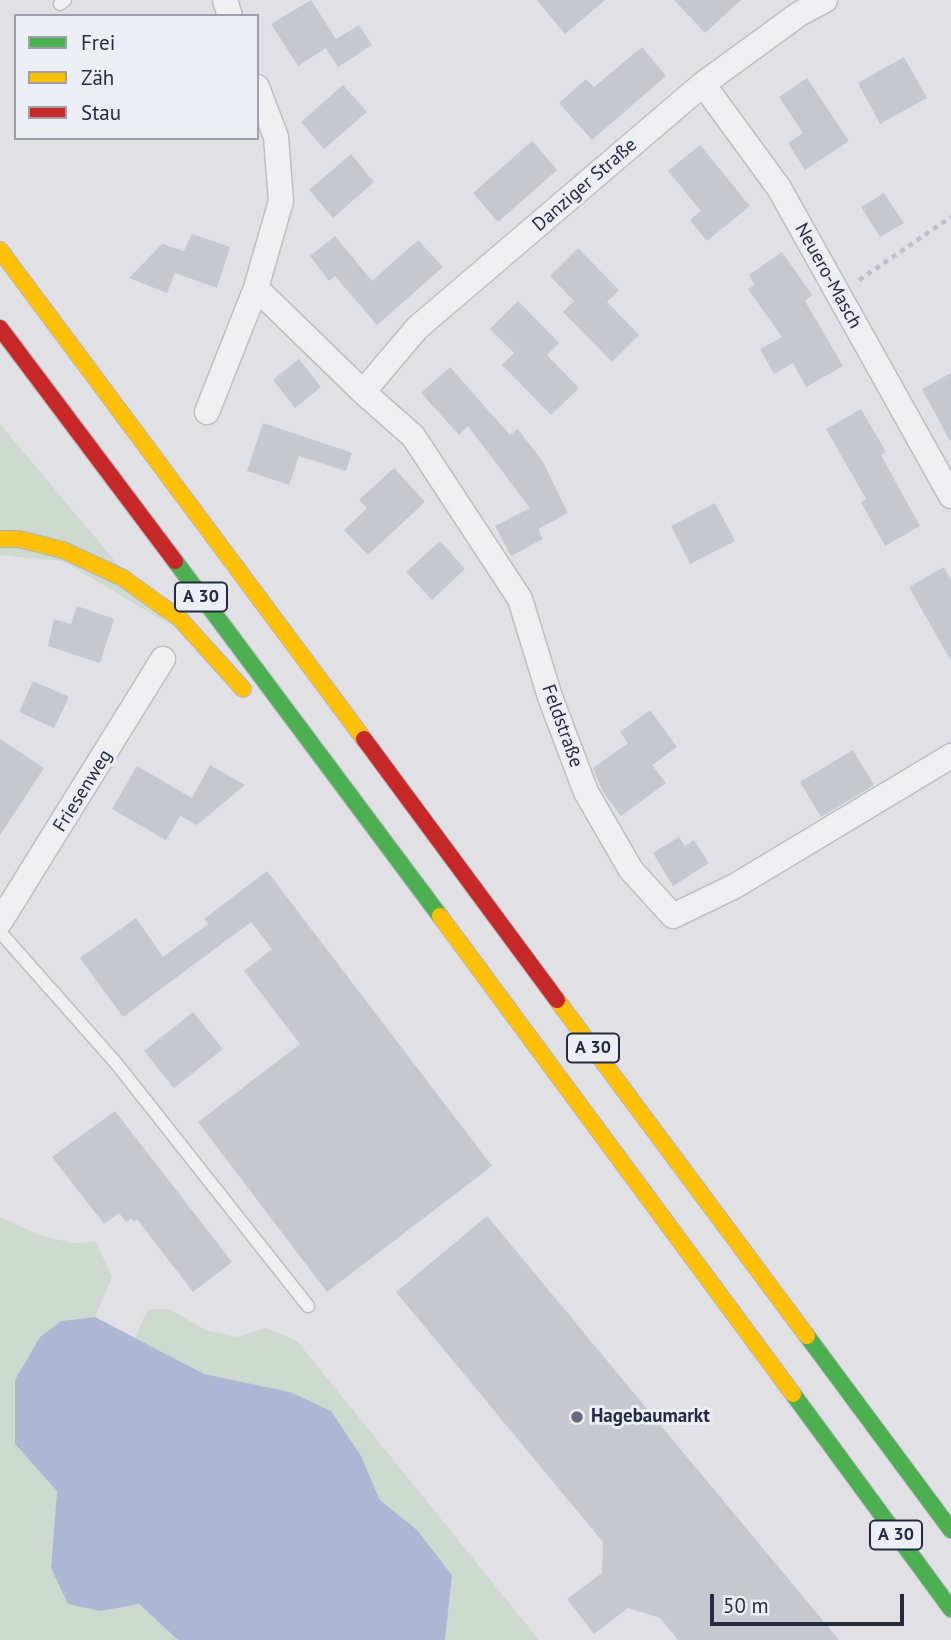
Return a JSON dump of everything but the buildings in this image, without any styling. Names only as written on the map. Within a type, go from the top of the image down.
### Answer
[{"type":"highway","name":"A 30","points":[[0,250],[951,1530]]},
{"type":"highway","name":"A 30","points":[[0,328],[403,866],[951,1609]]},
{"type":"highway","points":[[0,539],[19,539],[63,550],[123,578],[180,619],[254,701]]},
{"type":"highway","points":[[282,732],[403,866]]},
{"type":"street","name":"Danziger Straße","points":[[363,392],[418,328],[703,84],[799,14],[825,0]]},
{"type":"street","name":"Neuero-Masch","points":[[703,84],[779,188],[947,481]]},
{"type":"street","points":[[207,412],[256,288],[281,201],[276,137],[259,92]]},
{"type":"street","name":"Feldstraße","points":[[256,288],[363,392],[413,436],[520,599],[550,697],[586,792],[631,870],[673,916],[735,886],[951,756]]},
{"type":"street","name":"Friesenweg","points":[[0,922],[163,659]]},
{"type":"lane","points":[[0,932],[116,1063],[309,1306]]},
{"type":"path","points":[[838,294],[951,217]]},
{"type":"shaded area","points":[[0,424],[167,623],[63,561],[0,555]]},
{"type":"shaded area","points":[[0,1217],[39,1235],[71,1243],[96,1242],[112,1277],[95,1317],[61,1321],[40,1337],[15,1444],[57,1491],[51,1568],[101,1611],[139,1604],[178,1640],[0,1640]]},
{"type":"shaded area","points":[[148,1309],[169,1309],[206,1330],[237,1337],[266,1328],[297,1341],[539,1640],[445,1640],[452,1575],[417,1530],[380,1500],[361,1456],[290,1392],[204,1374],[135,1338]]},
{"type":"water","points":[[95,1317],[204,1374],[290,1392],[331,1411],[361,1456],[380,1500],[417,1530],[452,1575],[445,1640],[178,1640],[139,1604],[101,1611],[68,1604],[51,1568],[57,1491],[15,1444],[15,1380],[40,1337],[61,1321]]},
{"type":"traffic: fast","points":[[175,561],[440,916]]},
{"type":"traffic: fast","points":[[807,1336],[951,1530]]},
{"type":"traffic: fast","points":[[793,1394],[951,1609]]},
{"type":"traffic: slow","points":[[0,250],[364,739]]},
{"type":"traffic: slow","points":[[0,539],[19,539],[63,550],[123,578],[180,619],[243,689]]},
{"type":"traffic: slow","points":[[440,916],[793,1394]]},
{"type":"traffic: slow","points":[[557,1000],[807,1336]]},
{"type":"traffic: jam","points":[[0,328],[175,561]]},
{"type":"traffic: jam","points":[[364,739],[557,1000]]},
{"type":"place","name":"Hagebaumarkt","points":[[577,1417]]}]
